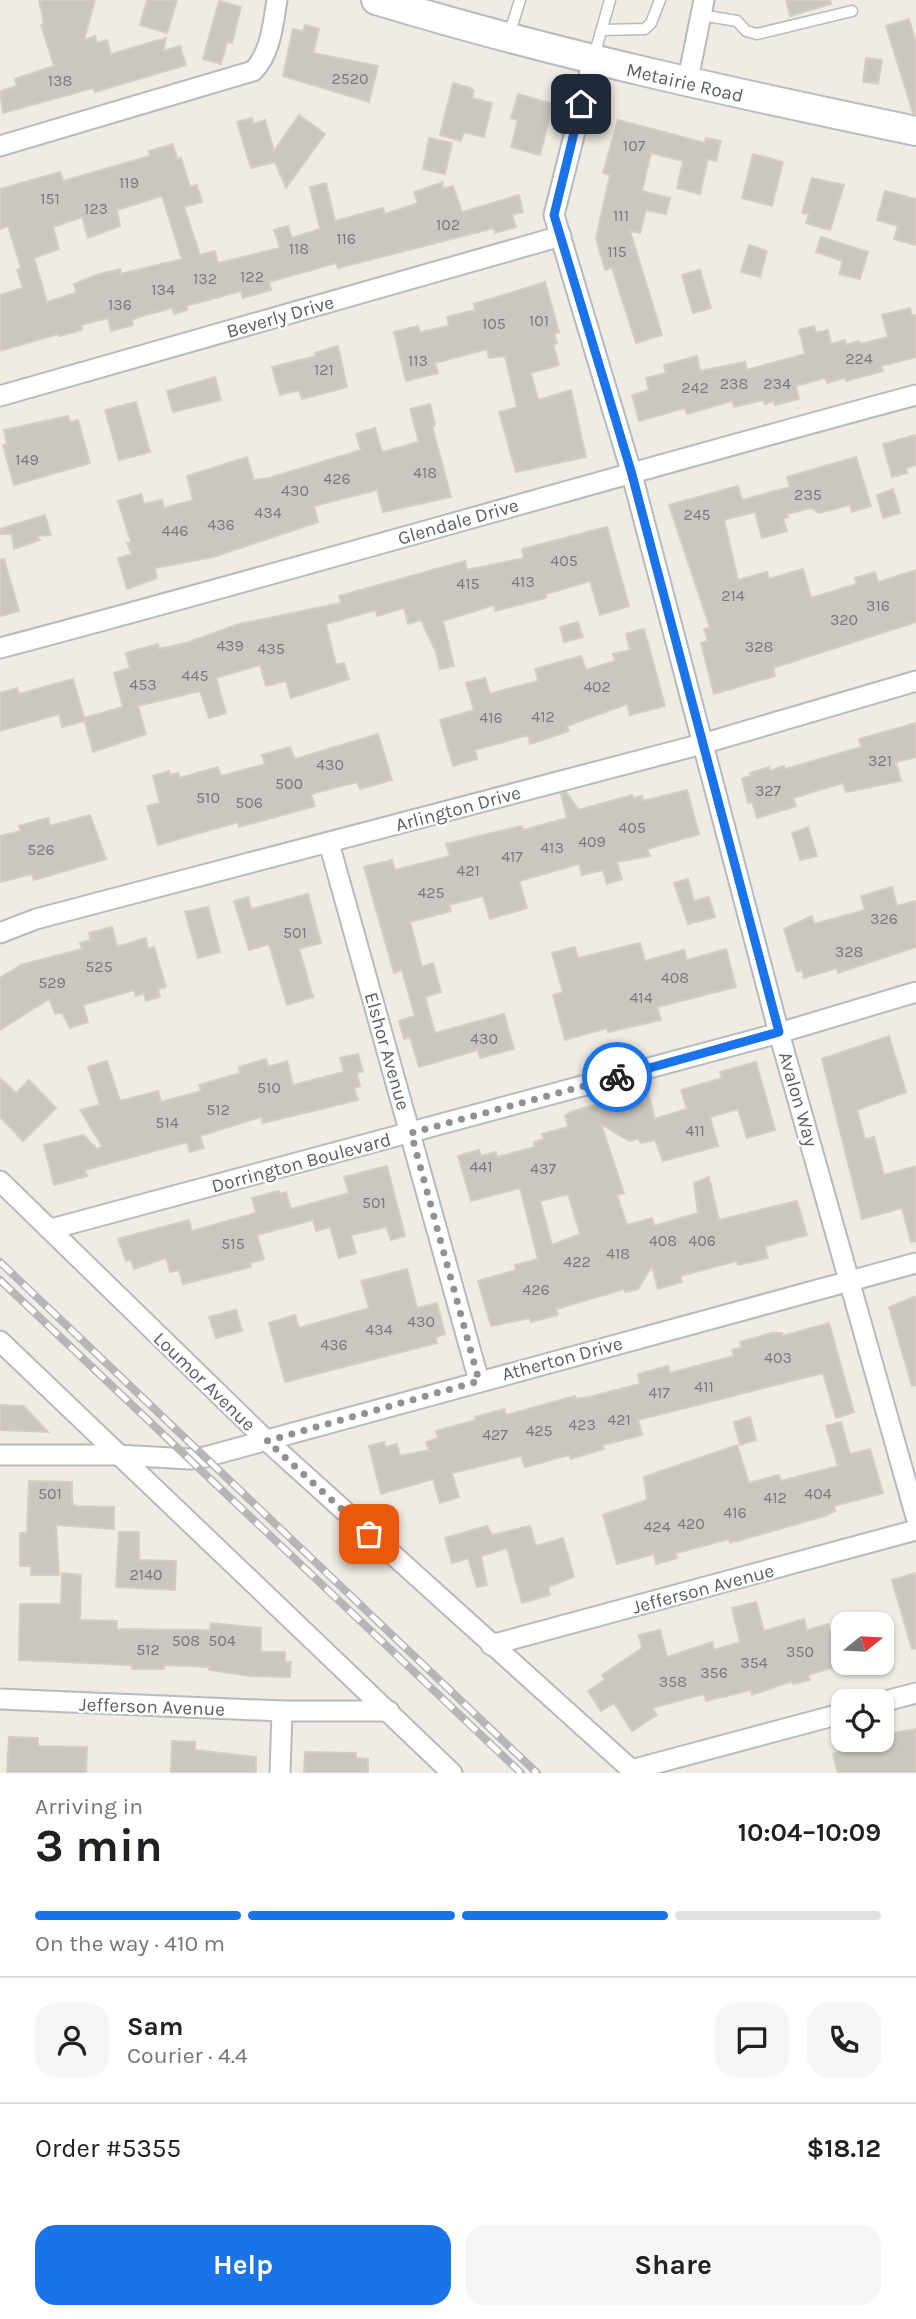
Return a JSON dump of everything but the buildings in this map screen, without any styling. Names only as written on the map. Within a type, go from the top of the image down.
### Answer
[{"type":"main road","name":"Metairie Road","points":[[376,0],[418,6],[508,38],[687,83],[916,131]]},
{"type":"street","points":[[0,146],[253,71],[262,62],[273,28],[277,0]]},
{"type":"street","points":[[687,83],[702,8]]},
{"type":"street","name":"Avalon Way","points":[[593,60],[555,202],[554,215],[631,471],[779,1032],[916,1517]]},
{"type":"street","name":"Beverly Drive","points":[[0,396],[561,236]]},
{"type":"street","name":"Glendale Drive","points":[[0,648],[220,590],[631,471],[916,395]]},
{"type":"street","name":"Arlington Drive","points":[[0,933],[36,919],[702,744],[916,681]]},
{"type":"street","name":"Elshor Avenue","points":[[329,842],[479,1381]]},
{"type":"street","name":"Dorrington Boulevard","points":[[51,1229],[411,1133],[916,992]]},
{"type":"street","name":"Loumor Avenue","points":[[0,1181],[267,1441],[633,1771]]},
{"type":"street","name":"Atherton Drive","points":[[0,1454],[117,1455],[190,1460],[916,1262]]},
{"type":"street","points":[[0,1341],[452,1773]]},
{"type":"street","name":"Jefferson Avenue","points":[[491,1645],[916,1530]]},
{"type":"street","points":[[894,1699],[916,1693]]},
{"type":"street","name":"Jefferson Avenue","points":[[0,1699],[282,1711],[389,1711]]},
{"type":"street","points":[[280,1773],[282,1711]]},
{"type":"street","points":[[633,1771],[831,1717]]},
{"type":"lane","points":[[508,38],[520,0]]},
{"type":"lane","points":[[593,60],[610,0]]},
{"type":"lane","points":[[602,30],[645,29],[651,23],[660,0]]},
{"type":"lane","points":[[702,8],[737,21],[746,31],[757,34],[852,11]]},
{"type":"railway","points":[[0,1262],[537,1773]]},
{"type":"railway","points":[[0,1280],[521,1773]]},
{"type":"way so far","points":[[369,1534],[267,1441],[479,1381],[411,1133],[617,1077]]},
{"type":"route","points":[[581,104],[555,202],[554,215],[631,471],[779,1032],[617,1077]]}]
